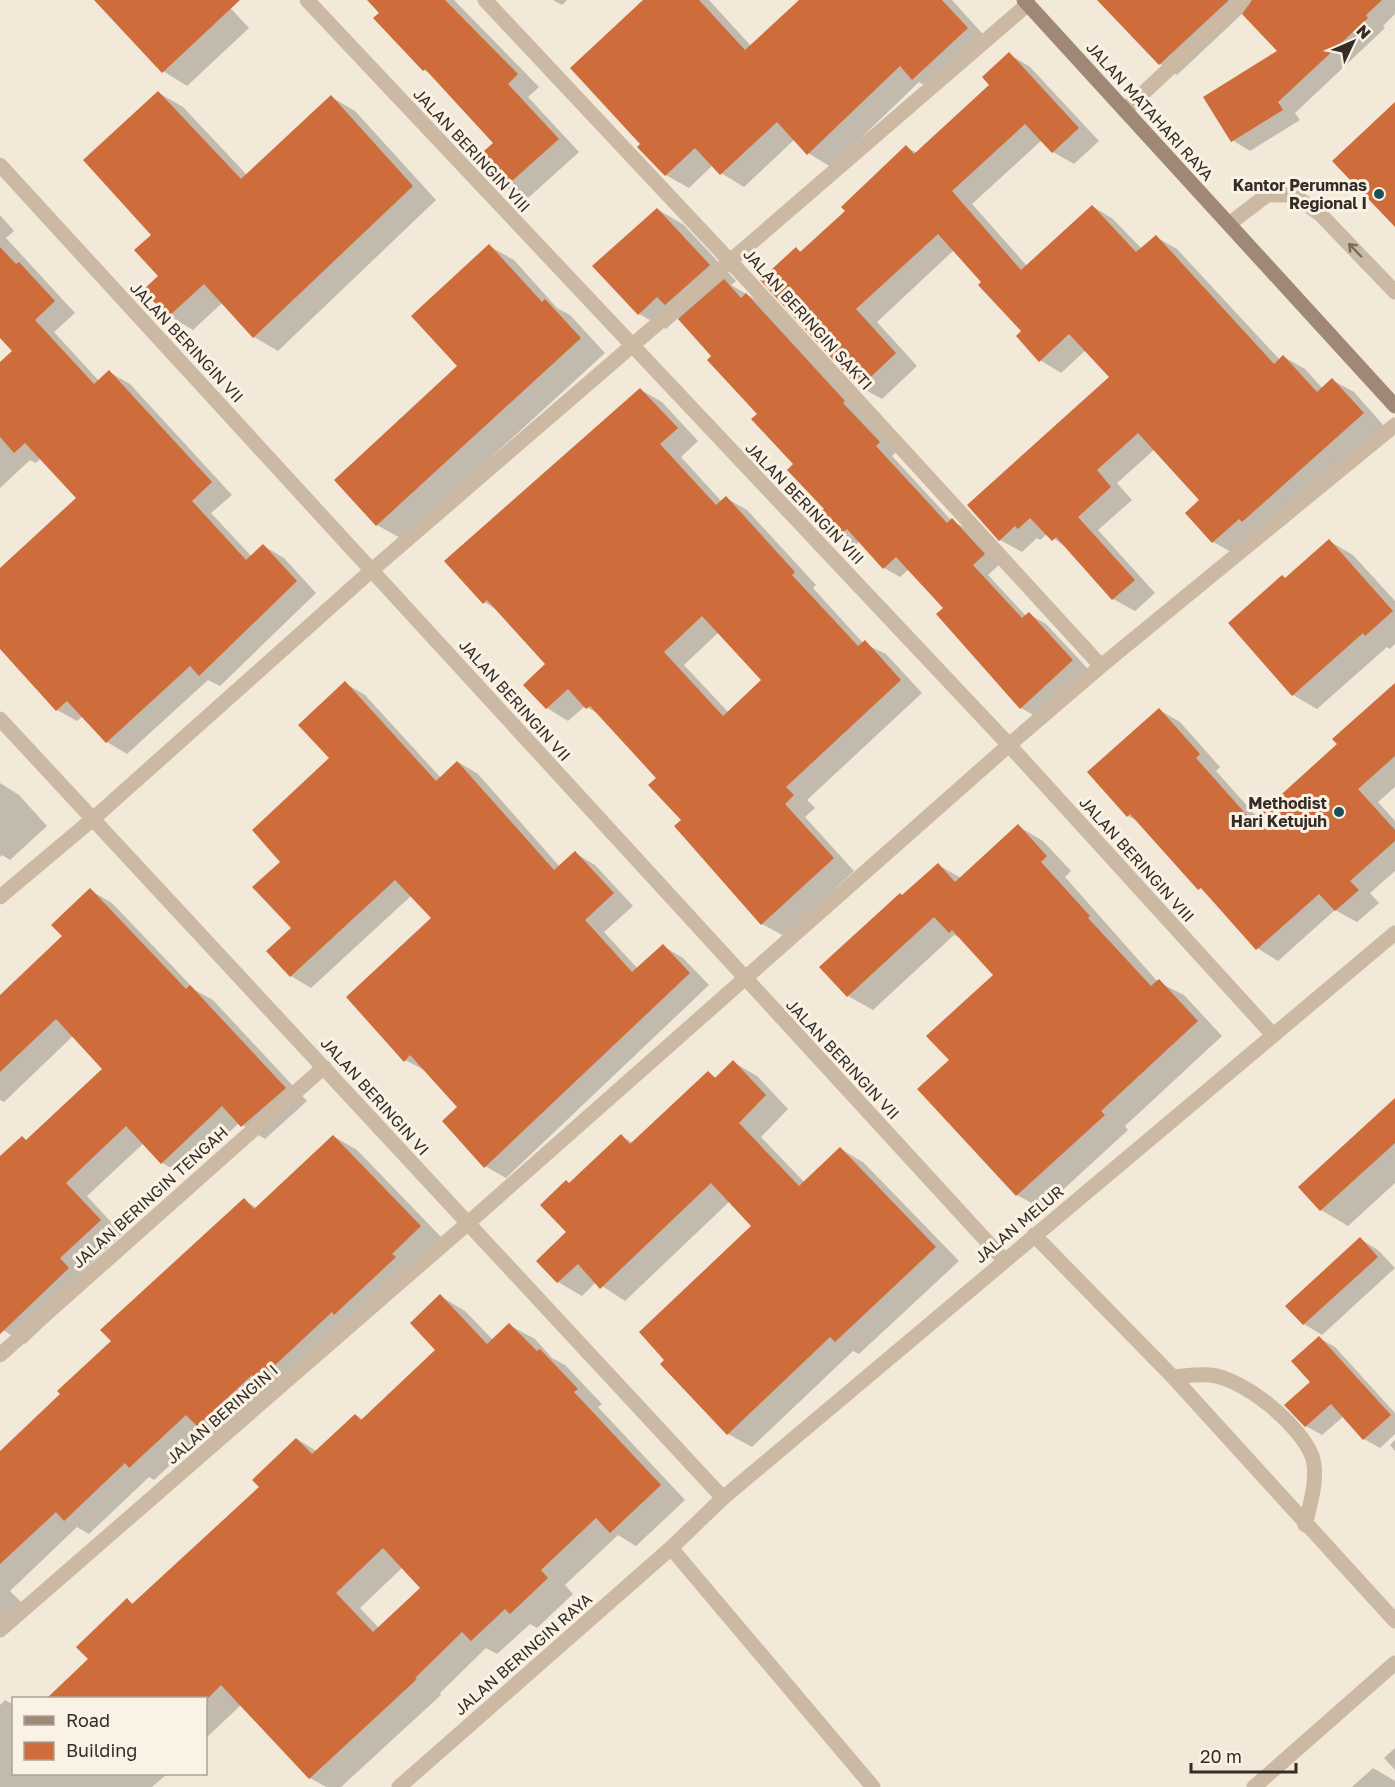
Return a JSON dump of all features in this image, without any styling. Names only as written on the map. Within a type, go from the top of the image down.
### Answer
[{"type":"street","name":"JALAN BERINGIN VIII","points":[[307,0],[1009,745],[1273,1035]]},
{"type":"street","name":"JALAN BERINGIN SAKTI","points":[[485,0],[729,260],[1101,666]]},
{"type":"street","points":[[1125,110],[1243,0]]},
{"type":"street","points":[[0,897],[94,818],[372,570],[1026,2]]},
{"type":"street","name":"JALAN MATAHARI RAYA","points":[[1026,2],[1395,406]]},
{"type":"street","name":"JALAN BERINGIN VII","points":[[0,165],[1004,1260]]},
{"type":"street","points":[[1229,224],[1267,195],[1294,195],[1321,214],[1395,292]]},
{"type":"street","name":"JALAN BERINGIN I","points":[[0,1630],[467,1224],[1009,745],[1101,666],[1395,425]]},
{"type":"street","name":"JALAN BERINGIN VI","points":[[0,718],[723,1498]]},
{"type":"street","name":"JALAN MELUR","points":[[671,1548],[723,1498],[1395,933]]},
{"type":"street","name":"JALAN BERINGIN TENGAH","points":[[0,1355],[324,1066]]},
{"type":"street","points":[[1034,1235],[1173,1377],[1305,1525],[1395,1621]]},
{"type":"street","points":[[1173,1377],[1210,1375],[1233,1381],[1256,1393],[1292,1428],[1312,1457],[1313,1495],[1305,1525]]},
{"type":"street","points":[[671,1548],[873,1787]]},
{"type":"street","name":"JALAN BERINGIN RAYA","points":[[399,1787],[671,1548]]},
{"type":"street","points":[[1254,1787],[1395,1663]]},
{"type":"building","points":[[94,0],[240,0],[162,73]]},
{"type":"building","points":[[367,0],[445,0],[518,74],[508,84],[559,139],[504,188],[476,158],[493,143],[425,69],[423,71],[373,18],[379,13]]},
{"type":"building","points":[[643,0],[699,0],[745,50],[799,0],[942,0],[968,28],[912,80],[900,66],[807,155],[777,122],[720,175],[695,148],[665,176],[637,147],[640,144],[570,68]]},
{"type":"building","points":[[1097,0],[1229,0],[1159,65]]},
{"type":"building","points":[[1252,0],[1382,0],[1366,15],[1368,18],[1278,102],[1283,110],[1231,142],[1203,97],[1277,51],[1242,14]]},
{"type":"building","points":[[1009,52],[1079,128],[1052,153],[1025,124],[952,191],[1021,270],[1092,205],[1136,252],[1156,235],[1274,364],[1283,355],[1317,392],[1332,378],[1364,413],[1242,522],[1239,519],[1212,543],[1185,513],[1199,500],[1138,433],[1097,470],[1111,487],[1078,517],[1135,580],[1112,600],[1056,537],[1052,541],[1030,518],[1018,529],[1015,526],[999,541],[967,505],[1109,377],[1069,334],[1039,362],[1016,336],[1021,331],[978,285],[981,282],[938,234],[856,309],[896,353],[859,388],[760,280],[796,247],[800,252],[845,211],[841,207],[906,145],[914,154],[989,85],[982,77]]},
{"type":"building","points":[[158,91],[241,179],[331,95],[413,186],[253,338],[204,284],[168,317],[143,290],[158,276],[134,250],[151,235],[83,160]]},
{"type":"building","name":"Kantor Perumnas Regional I","points":[[1395,102],[1395,227],[1332,161]]},
{"type":"building","points":[[657,208],[710,265],[665,305],[657,297],[638,315],[592,266]]},
{"type":"building","points":[[489,244],[542,302],[545,299],[581,338],[376,526],[334,480],[457,366],[411,316]]},
{"type":"building","points":[[0,247],[16,264],[19,262],[55,301],[35,320],[94,384],[109,370],[212,482],[192,501],[246,560],[263,544],[297,581],[199,676],[190,666],[106,743],[67,701],[56,711],[0,649],[0,568],[76,498],[25,443],[14,453],[0,437],[0,362],[12,351],[0,338]]},
{"type":"building","points":[[724,279],[741,298],[746,293],[880,442],[876,446],[947,523],[952,518],[985,554],[973,565],[1022,618],[1029,612],[1073,660],[1020,709],[936,614],[943,608],[896,557],[883,569],[847,529],[836,539],[815,516],[824,509],[787,470],[793,464],[751,419],[757,414],[707,360],[711,356],[678,319]]},
{"type":"building","points":[[640,388],[678,428],[660,444],[716,505],[726,496],[795,572],[792,575],[858,646],[865,640],[901,680],[786,787],[794,795],[785,804],[834,858],[761,925],[674,826],[681,820],[648,785],[656,778],[590,706],[586,709],[568,689],[546,709],[523,685],[545,664],[487,600],[483,604],[444,561]],"holes":[[[702,616],[761,680],[723,716],[664,652]]]},
{"type":"building","points":[[1329,539],[1393,611],[1365,636],[1363,633],[1292,696],[1228,623],[1282,575],[1285,578]]},
{"type":"building","points":[[345,681],[436,781],[457,761],[554,870],[575,851],[614,893],[585,920],[632,972],[663,944],[690,973],[484,1168],[442,1121],[457,1107],[410,1055],[404,1062],[346,997],[431,918],[395,880],[290,977],[266,951],[291,928],[252,887],[280,862],[252,830],[329,758],[298,725]]},
{"type":"building","points":[[1395,683],[1395,756],[1358,789],[1395,830],[1395,841],[1350,881],[1359,890],[1335,911],[1319,894],[1256,950],[1201,888],[1198,890],[1130,814],[1127,817],[1087,772],[1159,708],[1200,754],[1196,758],[1252,821],[1337,744],[1332,739]]},
{"type":"building","points":[[1018,824],[1047,856],[1041,862],[1090,916],[1088,918],[1151,986],[1159,979],[1198,1021],[1101,1111],[1105,1115],[1016,1196],[917,1089],[949,1060],[926,1036],[993,975],[952,930],[949,933],[934,917],[847,997],[819,967],[900,893],[902,895],[938,863],[955,882]]},
{"type":"building","points":[[90,888],[186,989],[190,985],[286,1088],[241,1127],[222,1106],[161,1164],[126,1126],[66,1183],[101,1220],[60,1258],[69,1268],[0,1334],[0,1156],[22,1136],[26,1140],[102,1069],[56,1019],[0,1072],[0,995],[62,936],[51,925]]},
{"type":"building","points":[[733,1060],[766,1095],[739,1123],[799,1186],[840,1147],[936,1247],[835,1342],[830,1337],[727,1435],[660,1364],[664,1360],[639,1332],[751,1226],[711,1183],[600,1289],[578,1264],[557,1283],[536,1261],[566,1232],[540,1205],[566,1180],[569,1183],[621,1134],[630,1144],[708,1071],[715,1078]]},
{"type":"building","points":[[1395,1098],[1395,1143],[1320,1211],[1298,1187]]},
{"type":"building","points":[[333,1135],[421,1226],[392,1254],[396,1257],[334,1315],[332,1312],[258,1381],[252,1375],[197,1426],[186,1415],[129,1468],[125,1463],[64,1521],[56,1512],[0,1564],[0,1451],[60,1394],[57,1391],[111,1341],[100,1330],[244,1198],[254,1209]]},
{"type":"building","points":[[1360,1237],[1378,1257],[1303,1325],[1285,1306]]},
{"type":"building","points":[[440,1294],[487,1344],[509,1323],[537,1351],[540,1349],[578,1389],[574,1392],[661,1485],[610,1533],[596,1518],[541,1570],[548,1578],[510,1614],[505,1609],[471,1641],[462,1632],[415,1678],[417,1679],[309,1779],[221,1685],[207,1699],[207,1697],[48,1697],[88,1659],[76,1647],[127,1598],[132,1604],[259,1487],[252,1480],[296,1438],[312,1454],[355,1414],[361,1420],[435,1350],[410,1323]],"holes":[[[383,1548],[420,1588],[373,1632],[336,1593]]]},
{"type":"building","points":[[1319,1336],[1391,1415],[1363,1440],[1331,1404],[1305,1427],[1284,1405],[1310,1382],[1291,1361]]},
{"type":"place","name":"Kantor Perumnas Regional I","points":[[1379,194]]},
{"type":"place","name":"Methodist Hari Ketujuh","points":[[1339,812]]}]
